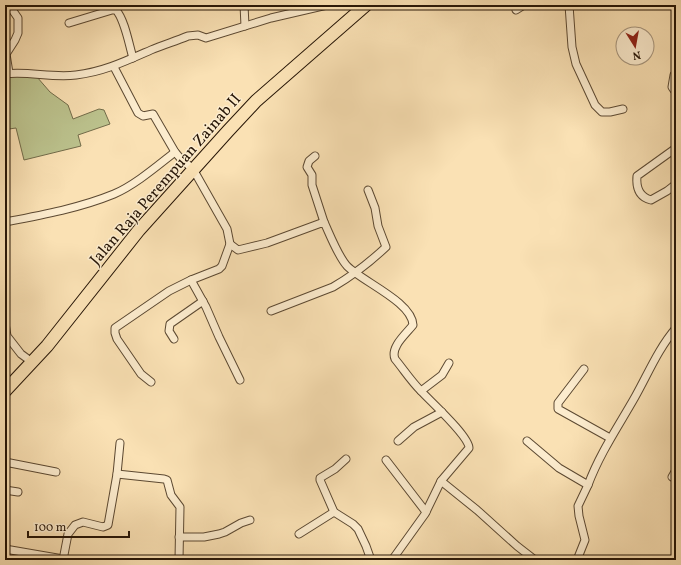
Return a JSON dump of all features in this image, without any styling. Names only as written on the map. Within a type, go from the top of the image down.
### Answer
[{"type":"main road","name":"Jalan Raja Perempuan Zainab II","points":[[5,391],[47,346],[139,230],[228,131],[256,101],[362,6]]},
{"type":"street","points":[[10,5],[18,20],[17,37],[6,54],[7,74],[74,75],[93,73],[114,67],[188,36],[198,35],[206,38],[313,6],[327,5]]},
{"type":"street","points":[[244,5],[245,26]]},
{"type":"street","points":[[516,10],[524,5]]},
{"type":"street","points":[[569,5],[572,47],[576,64],[595,105],[602,112],[623,109]]},
{"type":"street","points":[[69,23],[116,10],[122,22],[133,58]]},
{"type":"street","points":[[114,67],[138,113],[141,116],[153,114],[174,152],[194,170],[226,229],[230,244],[222,266],[219,269],[169,291],[115,328],[117,339],[141,374],[151,382]]},
{"type":"street","points":[[674,75],[672,87],[674,90],[676,89]]},
{"type":"street","points":[[676,148],[637,176],[637,184],[640,193],[652,200],[676,184]]},
{"type":"street","points":[[5,222],[80,206],[116,193],[144,176],[174,152]]},
{"type":"street","points":[[315,156],[309,161],[307,167],[312,175],[312,185],[324,222],[346,264],[355,273],[395,299],[412,318],[413,325],[396,347],[394,355],[404,371],[442,412],[469,445],[466,451],[441,481],[426,512],[392,560]]},
{"type":"street","points":[[271,311],[333,286],[355,273],[386,247],[378,226],[375,208],[368,190]]},
{"type":"street","points":[[230,244],[238,250],[267,243],[324,222]]},
{"type":"street","points":[[192,280],[240,380]]},
{"type":"street","points":[[174,339],[169,331],[170,324],[203,301]]},
{"type":"street","points":[[5,324],[7,336],[21,354],[32,362]]},
{"type":"street","points":[[577,560],[585,540],[578,506],[610,438],[635,398],[661,348],[676,328]]},
{"type":"street","points":[[421,391],[442,375],[449,363]]},
{"type":"street","points":[[584,369],[558,403],[558,408],[610,438]]},
{"type":"street","points":[[398,441],[414,427],[442,412]]},
{"type":"street","points":[[527,441],[559,468],[588,485]]},
{"type":"street","points":[[5,550],[63,560],[68,534],[75,525],[83,522],[103,527],[108,525],[117,474],[120,443]]},
{"type":"street","points":[[346,459],[335,469],[320,478],[334,512],[358,529],[371,560]]},
{"type":"street","points":[[386,460],[426,512]]},
{"type":"street","points":[[5,462],[56,472]]},
{"type":"street","points":[[672,477],[676,470]]},
{"type":"street","points":[[117,474],[164,478],[167,480],[171,495],[180,508],[178,560]]},
{"type":"street","points":[[441,481],[478,510],[517,546],[535,560]]},
{"type":"street","points":[[5,490],[18,492]]},
{"type":"street","points":[[299,534],[334,512]]},
{"type":"street","points":[[179,537],[204,537],[219,534],[250,520]]},
{"type":"green space","points":[[5,76],[37,77],[50,92],[68,105],[73,119],[99,109],[104,110],[110,124],[78,135],[81,146],[24,160],[16,128],[9,129],[5,98]]}]
